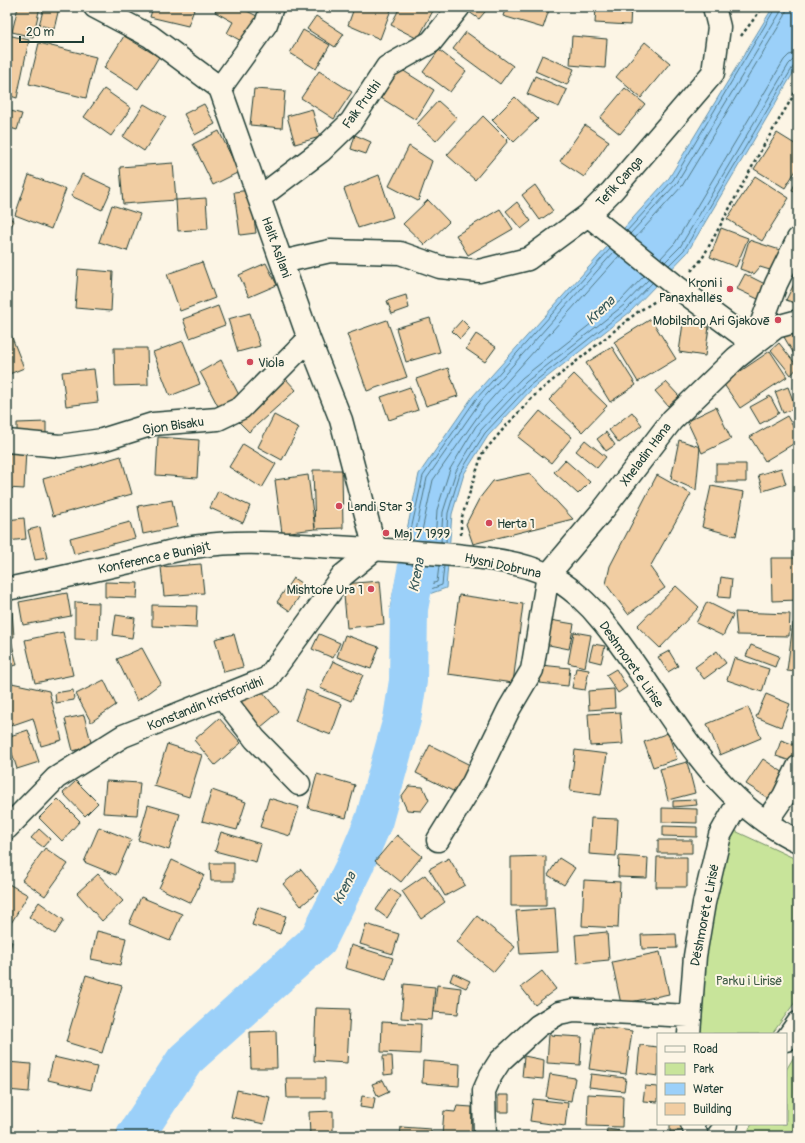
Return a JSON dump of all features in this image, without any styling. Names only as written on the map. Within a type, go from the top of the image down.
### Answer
[{"type":"street","points":[[95,7],[150,36],[220,88],[266,24],[272,7]]},
{"type":"street","name":"Faik Pruthi","points":[[259,198],[321,152],[351,122],[387,67],[431,42],[460,7]]},
{"type":"street","name":"Tefik Çanga","points":[[282,262],[330,251],[400,253],[440,267],[479,271],[528,259],[588,215],[612,191],[713,73],[719,27],[714,7]]},
{"type":"street","name":"Halit Asllani","points":[[220,88],[309,339],[341,420],[375,549]]},
{"type":"street","points":[[588,215],[677,287],[754,344],[776,284],[798,239]]},
{"type":"street","name":"Xheladin Hana","points":[[548,575],[603,510],[672,420],[736,358],[776,327],[798,321]]},
{"type":"street","name":"Gjon Bisaku","points":[[7,441],[60,446],[102,440],[153,424],[218,419],[241,408],[309,339]]},
{"type":"street","name":"Konferenca e Bunjajt","points":[[7,589],[199,546],[243,542],[399,551]]},
{"type":"street","name":"Konstandin Kristforidhi","points":[[7,828],[56,778],[123,736],[268,678],[342,576],[375,549]]},
{"type":"street","name":"Hysni Dobruna","points":[[399,551],[459,556],[522,566],[548,575]]},
{"type":"street","points":[[438,840],[473,783],[509,709],[532,670],[548,575]]},
{"type":"street","name":"Deshmoret e Lirise","points":[[548,575],[571,589],[602,620],[639,671],[655,697],[693,747],[739,802],[766,822],[798,841]]},
{"type":"street","points":[[222,696],[255,739],[299,784]]},
{"type":"street","points":[[766,822],[784,796],[798,767]]},
{"type":"street","name":"Dëshmorët e Lirisë","points":[[689,1025],[695,956],[704,903],[720,835],[739,802]]},
{"type":"street","points":[[485,1136],[484,1091],[491,1075],[500,1061],[538,1026],[559,1012],[574,1010],[689,1025]]},
{"type":"street","points":[[787,1039],[798,1023]]},
{"type":"street","points":[[692,1125],[697,1136]]},
{"type":"street","points":[[718,1136],[726,1125]]},
{"type":"path","points":[[459,556],[461,520],[482,454],[537,393],[639,311],[677,287],[702,259],[764,145],[798,88]]},
{"type":"green space","name":"Parku i Lirisë","points":[[722,825],[798,860],[798,998],[773,1033],[696,1033]]},
{"type":"green space","points":[[798,1050],[798,1136],[745,1136],[751,1125],[787,1125],[787,1068]]},
{"type":"water","points":[[773,7],[798,7],[798,65],[687,253],[630,312],[532,389],[488,436],[464,474],[452,514],[446,588],[390,608],[419,474],[473,396],[669,178]]},
{"type":"building","points":[[18,7],[40,7],[33,37],[12,32]]},
{"type":"building","points":[[44,7],[59,8],[54,29],[39,25]]},
{"type":"building","points":[[153,7],[195,7],[188,26],[150,17]]},
{"type":"building","points":[[218,7],[239,7],[257,16],[243,42],[227,33],[233,22],[215,12]]},
{"type":"building","points":[[343,7],[392,7],[380,39],[348,25],[353,11]]},
{"type":"building","points":[[400,7],[435,7],[418,39],[391,25]]},
{"type":"building","points":[[466,7],[489,7],[479,19],[465,9]]},
{"type":"building","points":[[506,7],[550,7],[543,28],[503,16]]},
{"type":"building","points":[[596,7],[631,7],[630,25],[595,23]]},
{"type":"building","points":[[316,16],[344,34],[335,47],[307,29]]},
{"type":"building","points":[[303,30],[330,45],[316,69],[290,53]]},
{"type":"building","points":[[466,32],[513,66],[500,84],[453,49]]},
{"type":"building","points":[[8,35],[29,40],[17,98],[7,95]]},
{"type":"building","points":[[124,36],[159,57],[138,89],[104,68]]},
{"type":"building","points":[[572,36],[607,39],[605,68],[570,65]]},
{"type":"building","points":[[645,42],[670,63],[641,98],[616,77]]},
{"type":"building","points":[[39,43],[96,57],[86,98],[29,84]]},
{"type":"building","points":[[439,50],[466,71],[450,92],[423,72]]},
{"type":"building","points":[[542,55],[574,69],[567,85],[535,71]]},
{"type":"building","points":[[399,68],[434,90],[416,120],[381,98]]},
{"type":"building","points":[[319,71],[352,92],[334,119],[301,98]]},
{"type":"building","points":[[535,76],[567,90],[559,107],[527,94]]},
{"type":"building","points":[[625,88],[645,104],[620,134],[600,118]]},
{"type":"building","points":[[104,89],[131,108],[111,136],[84,117]]},
{"type":"building","points":[[254,89],[285,91],[282,128],[250,125]]},
{"type":"building","points":[[515,97],[538,119],[514,142],[492,120]]},
{"type":"building","points":[[438,101],[457,118],[436,141],[417,124]]},
{"type":"building","points":[[144,104],[166,117],[144,151],[123,137]]},
{"type":"building","points":[[204,104],[215,124],[195,135],[184,114]]},
{"type":"building","points":[[312,109],[320,137],[295,144],[287,116]]},
{"type":"building","points":[[7,110],[22,114],[17,130],[7,127]]},
{"type":"building","points":[[483,116],[508,141],[475,180],[447,155]]},
{"type":"building","points":[[585,125],[609,141],[584,177],[560,161]]},
{"type":"building","points":[[219,131],[239,172],[213,185],[193,144]]},
{"type":"building","points":[[777,133],[798,146],[798,167],[785,188],[754,169]]},
{"type":"building","points":[[355,135],[371,142],[366,154],[351,149]]},
{"type":"building","points":[[409,146],[432,161],[418,201],[389,186]]},
{"type":"building","points":[[173,163],[176,200],[123,204],[120,167]]},
{"type":"building","points":[[82,174],[112,188],[102,210],[71,196]]},
{"type":"building","points":[[29,175],[66,189],[51,229],[15,215]]},
{"type":"building","points":[[379,175],[393,217],[358,228],[344,189]]},
{"type":"building","points":[[755,176],[789,198],[762,241],[727,219]]},
{"type":"building","points":[[798,178],[798,193],[792,190]]},
{"type":"building","points":[[535,185],[553,211],[540,220],[522,195]]},
{"type":"building","points":[[250,190],[256,233],[240,235],[234,192]]},
{"type":"building","points":[[206,198],[208,229],[178,231],[176,200]]},
{"type":"building","points":[[428,200],[449,222],[425,245],[403,224]]},
{"type":"building","points":[[517,202],[531,221],[521,229],[506,211]]},
{"type":"building","points":[[112,205],[140,214],[127,251],[99,242]]},
{"type":"building","points":[[500,209],[513,229],[468,255],[456,235]]},
{"type":"building","points":[[7,216],[14,221],[7,234]]},
{"type":"building","points":[[721,228],[748,238],[736,267],[710,257]]},
{"type":"building","points":[[749,240],[783,251],[773,271],[760,267],[754,274],[740,269]]},
{"type":"building","points":[[202,262],[215,298],[180,311],[167,274]]},
{"type":"building","points":[[266,263],[277,285],[249,297],[239,275]]},
{"type":"building","points":[[78,269],[113,272],[111,311],[75,308]]},
{"type":"building","points":[[745,274],[767,285],[760,300],[737,289]]},
{"type":"building","points":[[798,276],[798,304],[786,300]]},
{"type":"building","points":[[406,295],[409,308],[392,314],[387,301]]},
{"type":"building","points":[[218,306],[225,325],[190,338],[183,319]]},
{"type":"building","points":[[250,313],[260,346],[238,352],[228,319]]},
{"type":"building","points":[[430,318],[440,352],[406,362],[396,328]]},
{"type":"building","points":[[651,319],[676,359],[638,382],[614,342]]},
{"type":"building","points":[[387,320],[407,377],[367,391],[347,334]]},
{"type":"building","points":[[462,320],[470,328],[460,339],[452,331]]},
{"type":"building","points":[[683,323],[709,327],[705,356],[679,352]]},
{"type":"building","points":[[476,334],[496,347],[485,362],[466,349]]},
{"type":"building","points":[[792,334],[798,349],[798,361],[784,337]]},
{"type":"building","points":[[11,335],[24,368],[7,375],[7,337]]},
{"type":"building","points":[[183,341],[200,384],[170,396],[153,352]]},
{"type":"building","points":[[779,343],[798,367],[791,375],[771,350]]},
{"type":"building","points":[[612,347],[636,385],[610,402],[586,363]]},
{"type":"building","points":[[114,348],[147,348],[148,385],[115,386]]},
{"type":"building","points":[[770,351],[787,377],[740,408],[723,383]]},
{"type":"building","points":[[221,360],[240,397],[219,408],[200,372]]},
{"type":"building","points":[[448,368],[458,396],[426,406],[416,379]]},
{"type":"building","points":[[94,369],[98,402],[66,406],[62,372]]},
{"type":"building","points":[[574,374],[607,406],[582,432],[549,400]]},
{"type":"building","points":[[286,379],[296,390],[249,432],[238,421]]},
{"type":"building","points":[[666,382],[679,396],[668,406],[655,391]]},
{"type":"building","points":[[410,387],[418,410],[389,420],[381,397]]},
{"type":"building","points":[[788,387],[796,408],[783,413],[775,392]]},
{"type":"building","points":[[770,396],[779,413],[760,424],[750,407]]},
{"type":"building","points":[[716,407],[731,439],[702,453],[687,421]]},
{"type":"building","points":[[540,411],[572,437],[551,463],[518,437]]},
{"type":"building","points":[[632,412],[642,425],[619,443],[609,430]]},
{"type":"building","points":[[274,415],[299,428],[282,460],[258,447]]},
{"type":"building","points":[[787,416],[798,435],[798,441],[765,461],[750,437]]},
{"type":"building","points":[[46,422],[46,436],[17,437],[17,423]]},
{"type":"building","points":[[606,432],[615,445],[606,451],[597,439]]},
{"type":"building","points":[[158,437],[199,440],[197,478],[156,475]]},
{"type":"building","points":[[585,440],[606,457],[597,468],[576,451]]},
{"type":"building","points":[[679,440],[700,447],[696,490],[671,479]]},
{"type":"building","points":[[243,444],[276,464],[262,488],[229,467]]},
{"type":"building","points":[[7,448],[26,449],[24,489],[7,488]]},
{"type":"building","points":[[121,456],[132,494],[53,516],[43,479]]},
{"type":"building","points":[[565,460],[590,482],[578,494],[554,472]]},
{"type":"building","points":[[716,464],[746,464],[746,482],[716,482]]},
{"type":"building","points":[[781,468],[786,484],[763,491],[758,475]]},
{"type":"building","points":[[313,470],[342,470],[343,528],[315,529]]},
{"type":"building","points":[[530,473],[573,519],[473,544],[466,524],[479,499],[493,481]]},
{"type":"building","points":[[308,475],[315,529],[282,533],[275,480]]},
{"type":"building","points":[[657,475],[691,494],[650,567],[665,588],[628,614],[606,584],[610,566]]},
{"type":"building","points":[[711,486],[744,492],[736,536],[702,527]]},
{"type":"building","points":[[218,491],[250,506],[243,523],[210,508]]},
{"type":"building","points":[[172,500],[177,527],[143,534],[138,506]]},
{"type":"building","points":[[24,518],[26,539],[7,541],[7,520]]},
{"type":"building","points":[[130,522],[135,538],[74,554],[70,538]]},
{"type":"building","points":[[40,527],[47,558],[35,560],[28,530]]},
{"type":"building","points":[[771,558],[798,558],[798,600],[772,601]]},
{"type":"building","points":[[201,564],[204,593],[164,596],[161,567]]},
{"type":"building","points":[[721,577],[732,579],[730,598],[718,597]]},
{"type":"building","points":[[293,578],[306,586],[290,611],[277,602]]},
{"type":"building","points":[[380,581],[384,624],[347,628],[343,584]]},
{"type":"building","points":[[105,582],[138,583],[137,598],[105,597]]},
{"type":"building","points":[[676,586],[699,607],[660,648],[637,626]]},
{"type":"building","points":[[67,593],[71,616],[23,625],[19,602]]},
{"type":"building","points":[[459,595],[523,604],[513,683],[448,674]]},
{"type":"building","points":[[75,602],[99,603],[98,640],[75,639]]},
{"type":"building","points":[[707,602],[733,615],[723,636],[696,623]]},
{"type":"building","points":[[152,605],[197,606],[196,628],[152,626]]},
{"type":"building","points":[[7,611],[12,611],[14,637],[7,637]]},
{"type":"building","points":[[735,612],[790,614],[789,636],[737,635]]},
{"type":"building","points":[[116,615],[135,618],[132,638],[113,635]]},
{"type":"building","points":[[544,619],[574,624],[569,649],[539,643]]},
{"type":"building","points":[[793,623],[798,624],[798,672],[787,671]]},
{"type":"building","points":[[63,632],[73,675],[35,683],[25,640]]},
{"type":"building","points":[[574,632],[591,635],[585,667],[568,663]]},
{"type":"building","points":[[234,634],[243,667],[224,672],[215,639]]},
{"type":"building","points":[[319,634],[340,643],[333,658],[312,649]]},
{"type":"building","points":[[345,635],[379,647],[371,669],[337,657]]},
{"type":"building","points":[[11,640],[17,665],[7,667],[7,641]]},
{"type":"building","points":[[593,644],[605,646],[601,663],[589,660]]},
{"type":"building","points":[[751,645],[779,656],[775,667],[746,656]]},
{"type":"building","points":[[142,648],[161,683],[137,701],[117,659]]},
{"type":"building","points":[[669,651],[678,666],[668,672],[658,657]]},
{"type":"building","points":[[717,651],[726,663],[704,679],[695,667]]},
{"type":"building","points":[[734,658],[769,669],[762,692],[727,680]]},
{"type":"building","points":[[333,661],[363,675],[351,701],[320,688]]},
{"type":"building","points":[[541,665],[570,668],[568,686],[539,683]]},
{"type":"building","points":[[576,668],[589,670],[585,690],[572,688]]},
{"type":"building","points":[[616,669],[627,687],[618,693],[606,675]]},
{"type":"building","points":[[104,680],[116,705],[91,722],[76,694]]},
{"type":"building","points":[[7,682],[49,691],[62,740],[41,746],[33,718],[7,727]]},
{"type":"building","points":[[258,686],[279,712],[255,732],[234,706]]},
{"type":"building","points":[[614,689],[615,708],[589,710],[588,691]]},
{"type":"building","points":[[73,690],[74,700],[56,703],[55,693]]},
{"type":"building","points":[[306,690],[342,704],[331,735],[295,721]]},
{"type":"building","points":[[766,694],[790,704],[781,727],[756,717]]},
{"type":"building","points":[[748,707],[761,738],[720,755],[707,724]]},
{"type":"building","points":[[620,712],[623,744],[590,746],[588,714]]},
{"type":"building","points":[[84,715],[92,746],[73,751],[65,719]]},
{"type":"building","points":[[219,718],[241,743],[215,765],[194,740]]},
{"type":"building","points":[[28,730],[39,762],[17,769],[7,737]]},
{"type":"building","points":[[668,733],[677,759],[653,767],[644,742]]},
{"type":"building","points":[[781,740],[798,746],[796,763],[776,756]]},
{"type":"building","points":[[167,744],[202,755],[189,797],[154,786]]},
{"type":"building","points":[[430,745],[472,766],[459,794],[416,773]]},
{"type":"building","points":[[575,750],[607,754],[601,795],[570,791]]},
{"type":"building","points":[[763,759],[787,775],[771,800],[746,784]]},
{"type":"building","points":[[687,762],[695,793],[668,800],[660,769]]},
{"type":"building","points":[[317,774],[355,785],[346,818],[308,808]]},
{"type":"building","points":[[76,781],[98,803],[85,816],[63,793]]},
{"type":"building","points":[[106,781],[140,783],[137,815],[103,813]]},
{"type":"building","points":[[409,786],[423,787],[429,800],[421,811],[407,810],[401,797]]},
{"type":"building","points":[[212,790],[246,802],[237,830],[202,821]]},
{"type":"building","points":[[269,798],[299,807],[290,836],[260,827]]},
{"type":"building","points":[[58,799],[80,821],[62,841],[39,818]]},
{"type":"building","points":[[696,800],[697,805],[673,807],[673,801]]},
{"type":"building","points":[[148,805],[180,814],[169,850],[138,840]]},
{"type":"building","points":[[662,808],[697,809],[697,823],[662,822]]},
{"type":"building","points":[[591,818],[618,819],[616,856],[589,854]]},
{"type":"building","points":[[663,826],[697,827],[697,837],[663,836]]},
{"type":"building","points":[[99,827],[131,840],[116,875],[84,862]]},
{"type":"building","points":[[39,829],[50,839],[43,847],[31,838]]},
{"type":"building","points":[[221,832],[261,844],[256,862],[215,851]]},
{"type":"building","points":[[397,835],[422,856],[401,882],[375,861]]},
{"type":"building","points":[[658,840],[692,840],[692,853],[658,853]]},
{"type":"building","points":[[45,848],[68,864],[45,896],[22,880]]},
{"type":"building","points":[[546,856],[546,906],[511,906],[511,857]]},
{"type":"building","points":[[619,856],[648,858],[647,878],[618,877]]},
{"type":"building","points":[[657,857],[687,857],[687,887],[656,887]]},
{"type":"building","points":[[449,858],[465,885],[445,896],[429,869]]},
{"type":"building","points":[[559,858],[575,868],[564,885],[548,875]]},
{"type":"building","points":[[172,860],[204,875],[191,903],[159,888]]},
{"type":"building","points":[[210,863],[234,863],[234,881],[211,881]]},
{"type":"building","points":[[301,869],[319,891],[301,906],[283,884]]},
{"type":"building","points":[[98,874],[123,901],[102,921],[77,893]]},
{"type":"building","points":[[425,875],[445,902],[421,919],[402,891]]},
{"type":"building","points":[[584,880],[620,882],[618,928],[582,926]]},
{"type":"building","points":[[7,883],[28,895],[7,930]]},
{"type":"building","points":[[391,889],[401,896],[387,918],[376,910]]},
{"type":"building","points":[[141,897],[182,914],[170,941],[129,924]]},
{"type":"building","points":[[39,902],[64,920],[55,934],[29,917]]},
{"type":"building","points":[[258,907],[286,916],[280,934],[252,925]]},
{"type":"building","points":[[555,908],[558,952],[520,954],[516,911]]},
{"type":"building","points":[[477,916],[515,947],[494,972],[457,942]]},
{"type":"building","points":[[366,924],[399,934],[393,954],[360,944]]},
{"type":"building","points":[[97,931],[126,938],[120,965],[91,959]]},
{"type":"building","points":[[607,932],[609,960],[577,963],[575,935]]},
{"type":"building","points":[[676,934],[677,948],[642,949],[641,935]]},
{"type":"building","points":[[7,941],[12,942],[7,961]]},
{"type":"building","points":[[351,945],[393,958],[386,980],[345,968]]},
{"type":"building","points":[[660,952],[669,994],[621,1004],[612,962]]},
{"type":"building","points":[[542,971],[556,989],[535,1005],[521,987]]},
{"type":"building","points":[[453,973],[470,981],[466,988],[450,981]]},
{"type":"building","points":[[86,975],[122,986],[102,1053],[66,1042]]},
{"type":"building","points":[[404,984],[435,987],[432,1020],[401,1018]]},
{"type":"building","points":[[437,985],[461,988],[458,1014],[434,1012]]},
{"type":"building","points":[[316,1008],[350,1009],[347,1063],[314,1061]]},
{"type":"building","points":[[382,1022],[421,1024],[420,1054],[381,1052]]},
{"type":"building","points":[[595,1026],[632,1031],[626,1074],[589,1069]]},
{"type":"building","points":[[276,1031],[277,1068],[251,1068],[250,1032]]},
{"type":"building","points":[[549,1035],[582,1037],[580,1065],[547,1063]]},
{"type":"building","points":[[640,1045],[657,1047],[657,1076],[637,1073]]},
{"type":"building","points":[[383,1056],[392,1056],[393,1074],[384,1075]]},
{"type":"building","points":[[524,1056],[544,1060],[543,1079],[522,1077]]},
{"type":"building","points":[[54,1057],[97,1067],[91,1090],[48,1080]]},
{"type":"building","points":[[423,1061],[460,1064],[459,1086],[422,1083]]},
{"type":"building","points":[[7,1062],[31,1064],[29,1092],[7,1090]]},
{"type":"building","points":[[550,1074],[575,1078],[571,1101],[546,1097]]},
{"type":"building","points":[[591,1074],[626,1078],[624,1091],[589,1087]]},
{"type":"building","points":[[286,1078],[325,1078],[325,1098],[287,1098]]},
{"type":"building","points":[[383,1080],[389,1092],[378,1097],[372,1084]]},
{"type":"building","points":[[645,1086],[657,1087],[657,1102],[643,1101]]},
{"type":"building","points":[[237,1090],[270,1097],[264,1124],[231,1117]]},
{"type":"building","points":[[588,1094],[623,1096],[622,1127],[587,1126]]},
{"type":"building","points":[[498,1095],[509,1095],[509,1112],[498,1112]]},
{"type":"building","points":[[362,1096],[375,1098],[373,1109],[360,1107]]},
{"type":"building","points":[[533,1099],[568,1103],[565,1126],[530,1121]]},
{"type":"building","points":[[457,1106],[472,1107],[471,1136],[442,1136],[444,1111],[455,1112]]},
{"type":"building","points":[[333,1111],[333,1136],[310,1136],[309,1112]]},
{"type":"building","points":[[670,1125],[687,1125],[687,1131],[670,1132]]},
{"type":"building","points":[[401,1127],[431,1129],[431,1136],[400,1136]]},
{"type":"building","points":[[607,1129],[641,1134],[640,1136],[606,1136]]},
{"type":"waterway","name":"Krena","points":[[135,1136],[185,1060],[318,940],[355,865],[374,820],[402,719],[408,681],[409,609],[420,550]]},
{"type":"place","name":"Kroni i Panaxhallës","points":[[730,289]]},
{"type":"place","name":"Mobilshop Ari Gjakovē","points":[[778,320]]},
{"type":"place","name":"Viola","points":[[250,362]]},
{"type":"place","name":"Landi Star 3","points":[[339,506]]},
{"type":"place","name":"Herta 1","points":[[489,523]]},
{"type":"place","name":"Maj 7 1999","points":[[386,533]]},
{"type":"place","name":"Mishtore Ura 1","points":[[371,589]]}]
